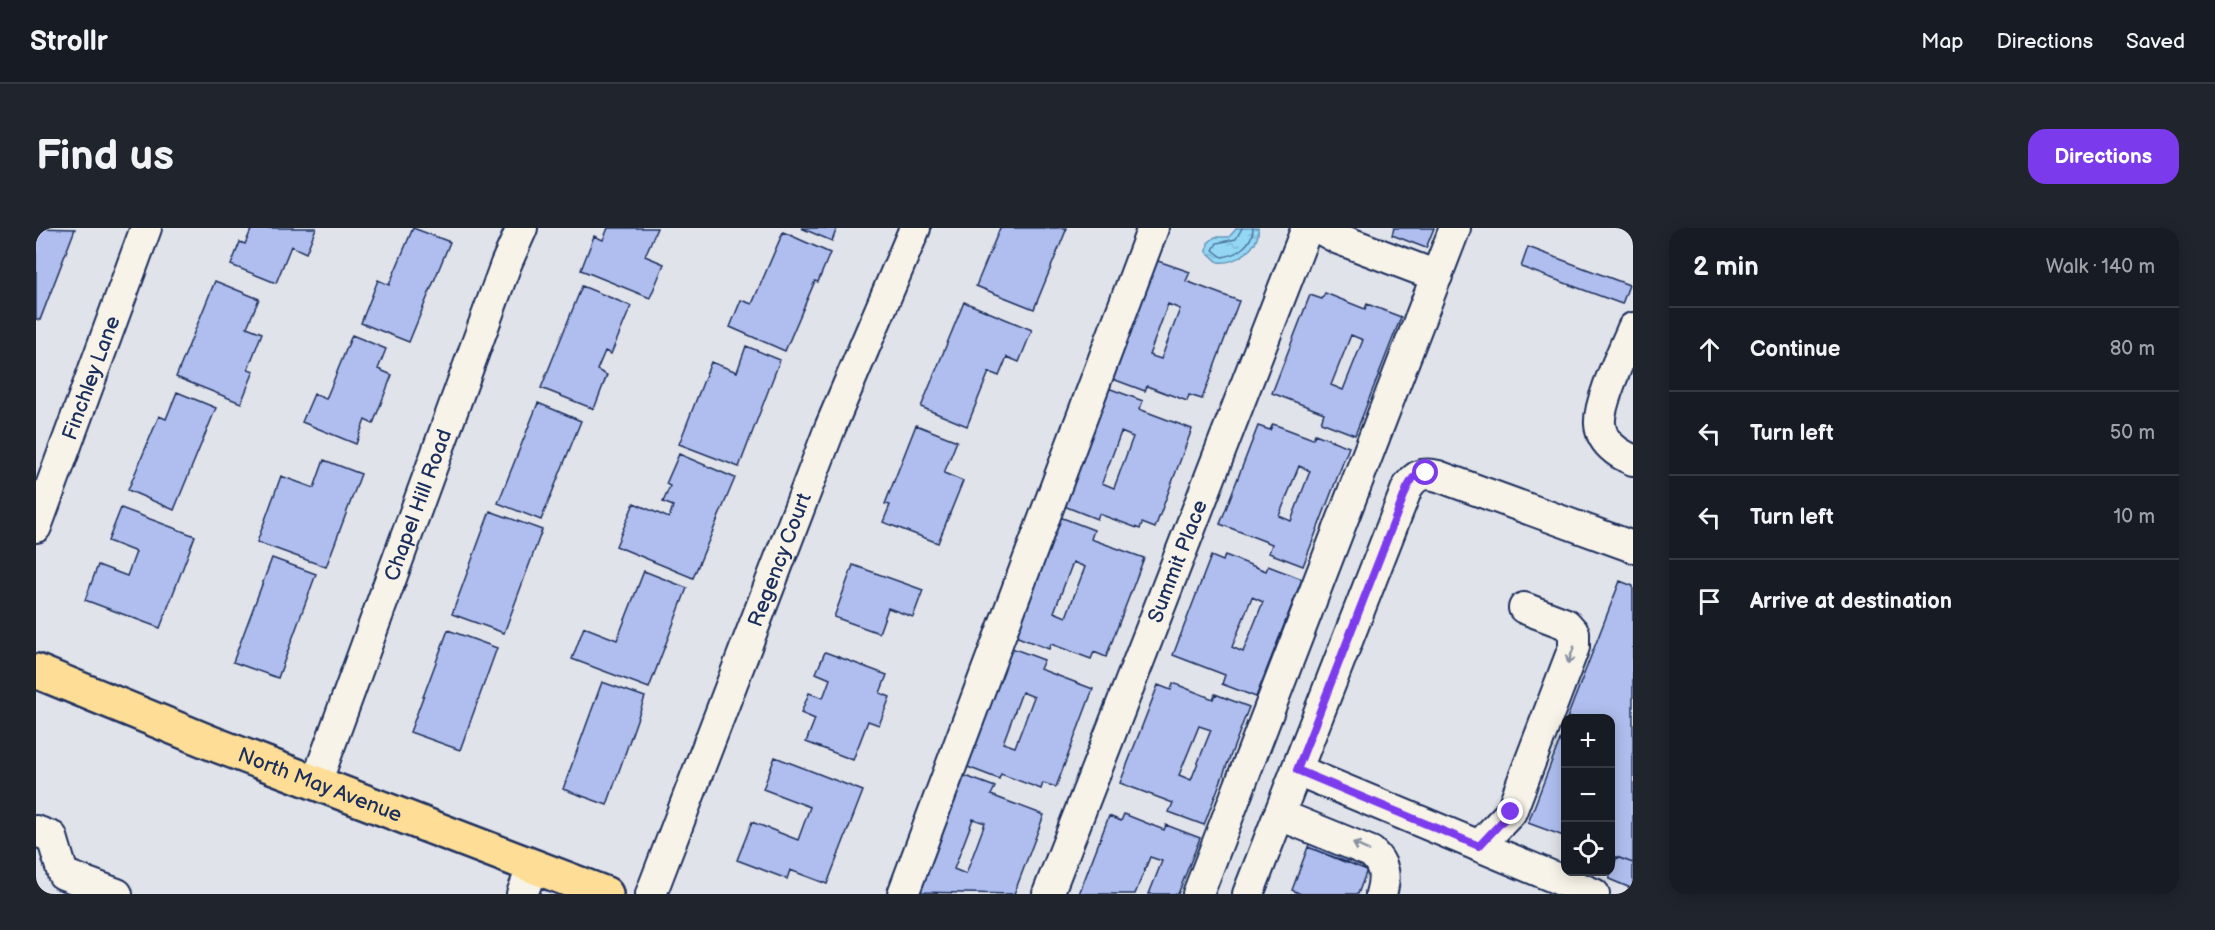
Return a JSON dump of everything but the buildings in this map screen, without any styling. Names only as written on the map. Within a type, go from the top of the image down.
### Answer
[{"type":"main road","name":"North May Avenue","points":[[36,671],[316,783],[527,880],[606,894]]},
{"type":"street","name":"Finchley Lane","points":[[36,527],[146,228]]},
{"type":"street","name":"Chapel Hill Road","points":[[316,783],[506,264],[522,228]]},
{"type":"street","name":"Regency Court","points":[[651,894],[830,428],[915,228]]},
{"type":"street","points":[[903,894],[1153,228]]},
{"type":"street","name":"Summit Place","points":[[1048,894],[1307,228]]},
{"type":"street","points":[[1319,228],[1339,239],[1437,276]]},
{"type":"street","points":[[1198,894],[1455,228]]},
{"type":"street","points":[[1633,327],[1602,408],[1600,425],[1604,438],[1613,449],[1633,460]]},
{"type":"street","points":[[1248,894],[1407,488],[1413,478],[1426,473],[1438,476],[1633,547]]},
{"type":"street","points":[[1479,846],[1511,812],[1574,647],[1574,633],[1566,624],[1524,608]]},
{"type":"street","points":[[1297,770],[1594,894]]},
{"type":"street","points":[[1280,815],[1371,852],[1378,857],[1384,874],[1381,894]]},
{"type":"street","points":[[36,831],[52,837],[59,884],[117,894]]},
{"type":"water","points":[[1237,228],[1258,228],[1255,242],[1239,258],[1218,262],[1207,252],[1208,243],[1215,237],[1229,237]]},
{"type":"route","points":[[1426,473],[1413,478],[1407,488],[1297,770],[1479,846],[1511,812]]}]
